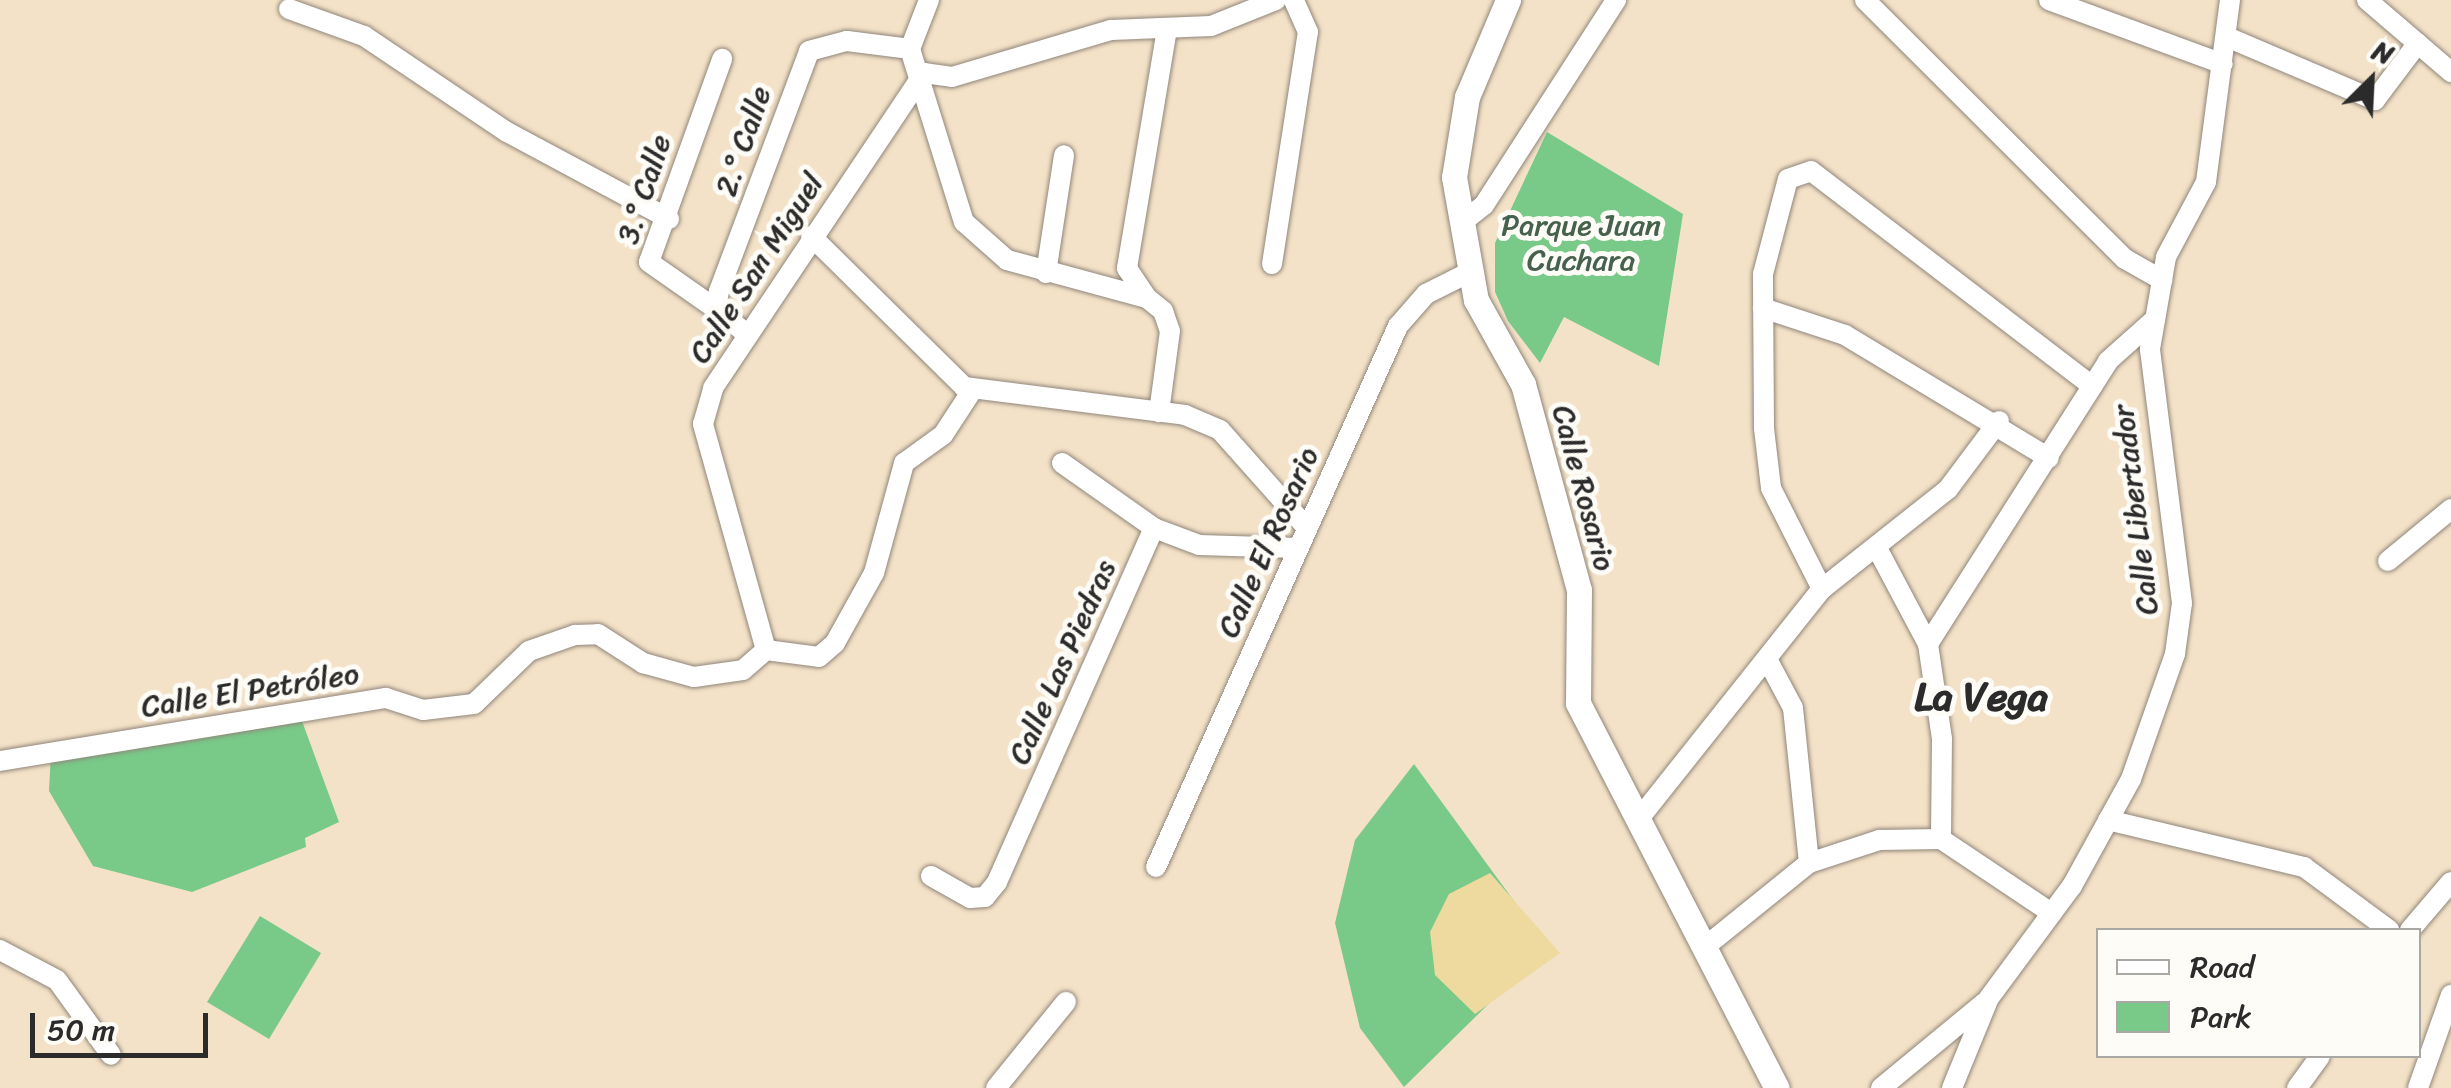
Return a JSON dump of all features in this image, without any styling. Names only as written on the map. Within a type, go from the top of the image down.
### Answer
[{"type":"street","points":[[928,0],[910,48],[924,73],[964,222],[980,244],[1046,273],[1147,298]]},
{"type":"street","points":[[924,73],[952,78],[1112,30],[1211,26],[1276,0]]},
{"type":"street","points":[[1272,264],[1308,32],[1294,0]]},
{"type":"street","name":"Calle Rosario","points":[[1508,0],[1467,97],[1454,177],[1470,272],[1523,384],[1579,590],[1578,704],[1777,1088]]},
{"type":"street","points":[[1461,223],[1484,205],[1616,0]]},
{"type":"street","points":[[1865,0],[2125,259],[2162,280]]},
{"type":"street","points":[[2049,0],[2222,64]]},
{"type":"street","name":"Calle Libertador","points":[[1952,1088],[1989,998],[2108,820],[2170,669],[2182,603],[2150,399],[2156,319],[2162,280],[2206,182],[2230,0]]},
{"type":"street","points":[[2368,0],[2451,72]]},
{"type":"street","points":[[289,9],[364,36],[508,132],[633,192],[669,219]]},
{"type":"street","points":[[1160,412],[1170,331],[1127,268],[1168,28]]},
{"type":"street","points":[[2227,37],[2375,100],[2418,43]]},
{"type":"street","name":"2.° Calle","points":[[716,309],[809,51],[846,41],[910,48]]},
{"type":"street","name":"3.° Calle","points":[[716,309],[649,262],[669,219],[698,109],[722,58]]},
{"type":"street","name":"Calle San Miguel","points":[[766,650],[703,424],[748,336],[924,73]]},
{"type":"street","points":[[1046,273],[1064,155]]},
{"type":"street","points":[[1822,589],[1771,488],[1763,308],[1774,207],[1788,179],[1811,171],[2092,386]]},
{"type":"street","points":[[812,236],[944,373],[973,389],[1160,412],[1220,430],[1308,528]]},
{"type":"street","name":"Calle El Rosario","points":[[1156,867],[1398,326],[1426,294],[1470,272]]},
{"type":"street","points":[[1763,308],[1845,335],[1999,421],[2049,458]]},
{"type":"street","points":[[716,309],[748,336]]},
{"type":"street","points":[[1928,644],[2092,386],[2156,319]]},
{"type":"street","points":[[766,650],[819,657],[835,644],[874,573],[904,464],[943,435],[973,389]]},
{"type":"street","points":[[1638,820],[1822,589],[1878,550],[1948,489],[1999,421]]},
{"type":"street","points":[[1062,463],[1154,528],[1200,545],[1298,548]]},
{"type":"street","points":[[2388,561],[2451,509]]},
{"type":"street","name":"Calle Las Piedras","points":[[931,876],[970,898],[985,898],[997,882],[1154,528]]},
{"type":"street","points":[[1878,550],[1928,644],[1942,740],[1941,839]]},
{"type":"street","name":"Calle El Petróleo","points":[[0,761],[386,698],[423,710],[474,704],[529,651],[575,635],[598,634],[643,663],[694,677],[743,670],[766,650]]},
{"type":"street","points":[[1767,658],[1793,708],[1809,864]]},
{"type":"street","points":[[2108,820],[2304,867],[2387,928]]},
{"type":"street","points":[[1706,946],[1809,864],[1879,840],[1941,839],[2050,912]]},
{"type":"street","points":[[2412,928],[2451,882]]},
{"type":"street","points":[[0,950],[57,980],[112,1055]]},
{"type":"street","points":[[2418,1088],[2451,995]]},
{"type":"street","points":[[1880,1088],[1989,998]]},
{"type":"street","points":[[996,1088],[1066,1002]]},
{"type":"street","points":[[2297,1088],[2319,1058]]},
{"type":"green space","name":"Parque Juan Cuchara","points":[[1547,132],[1683,214],[1659,366],[1564,317],[1540,363],[1508,321],[1495,292],[1495,243]]},
{"type":"green space","points":[[302,721],[339,822],[305,838],[306,847],[192,892],[93,866],[49,791],[51,751]]},
{"type":"green space","points":[[1414,764],[1533,927],[1515,978],[1404,1087],[1360,1028],[1335,923],[1355,840]]},
{"type":"green space","points":[[260,916],[321,953],[269,1039],[207,1002]]},
{"type":"sand","points":[[1490,873],[1560,953],[1475,1014],[1435,975],[1430,932],[1449,894]]},
{"type":"district","name":"La Vega","points":[[1981,697]]}]
